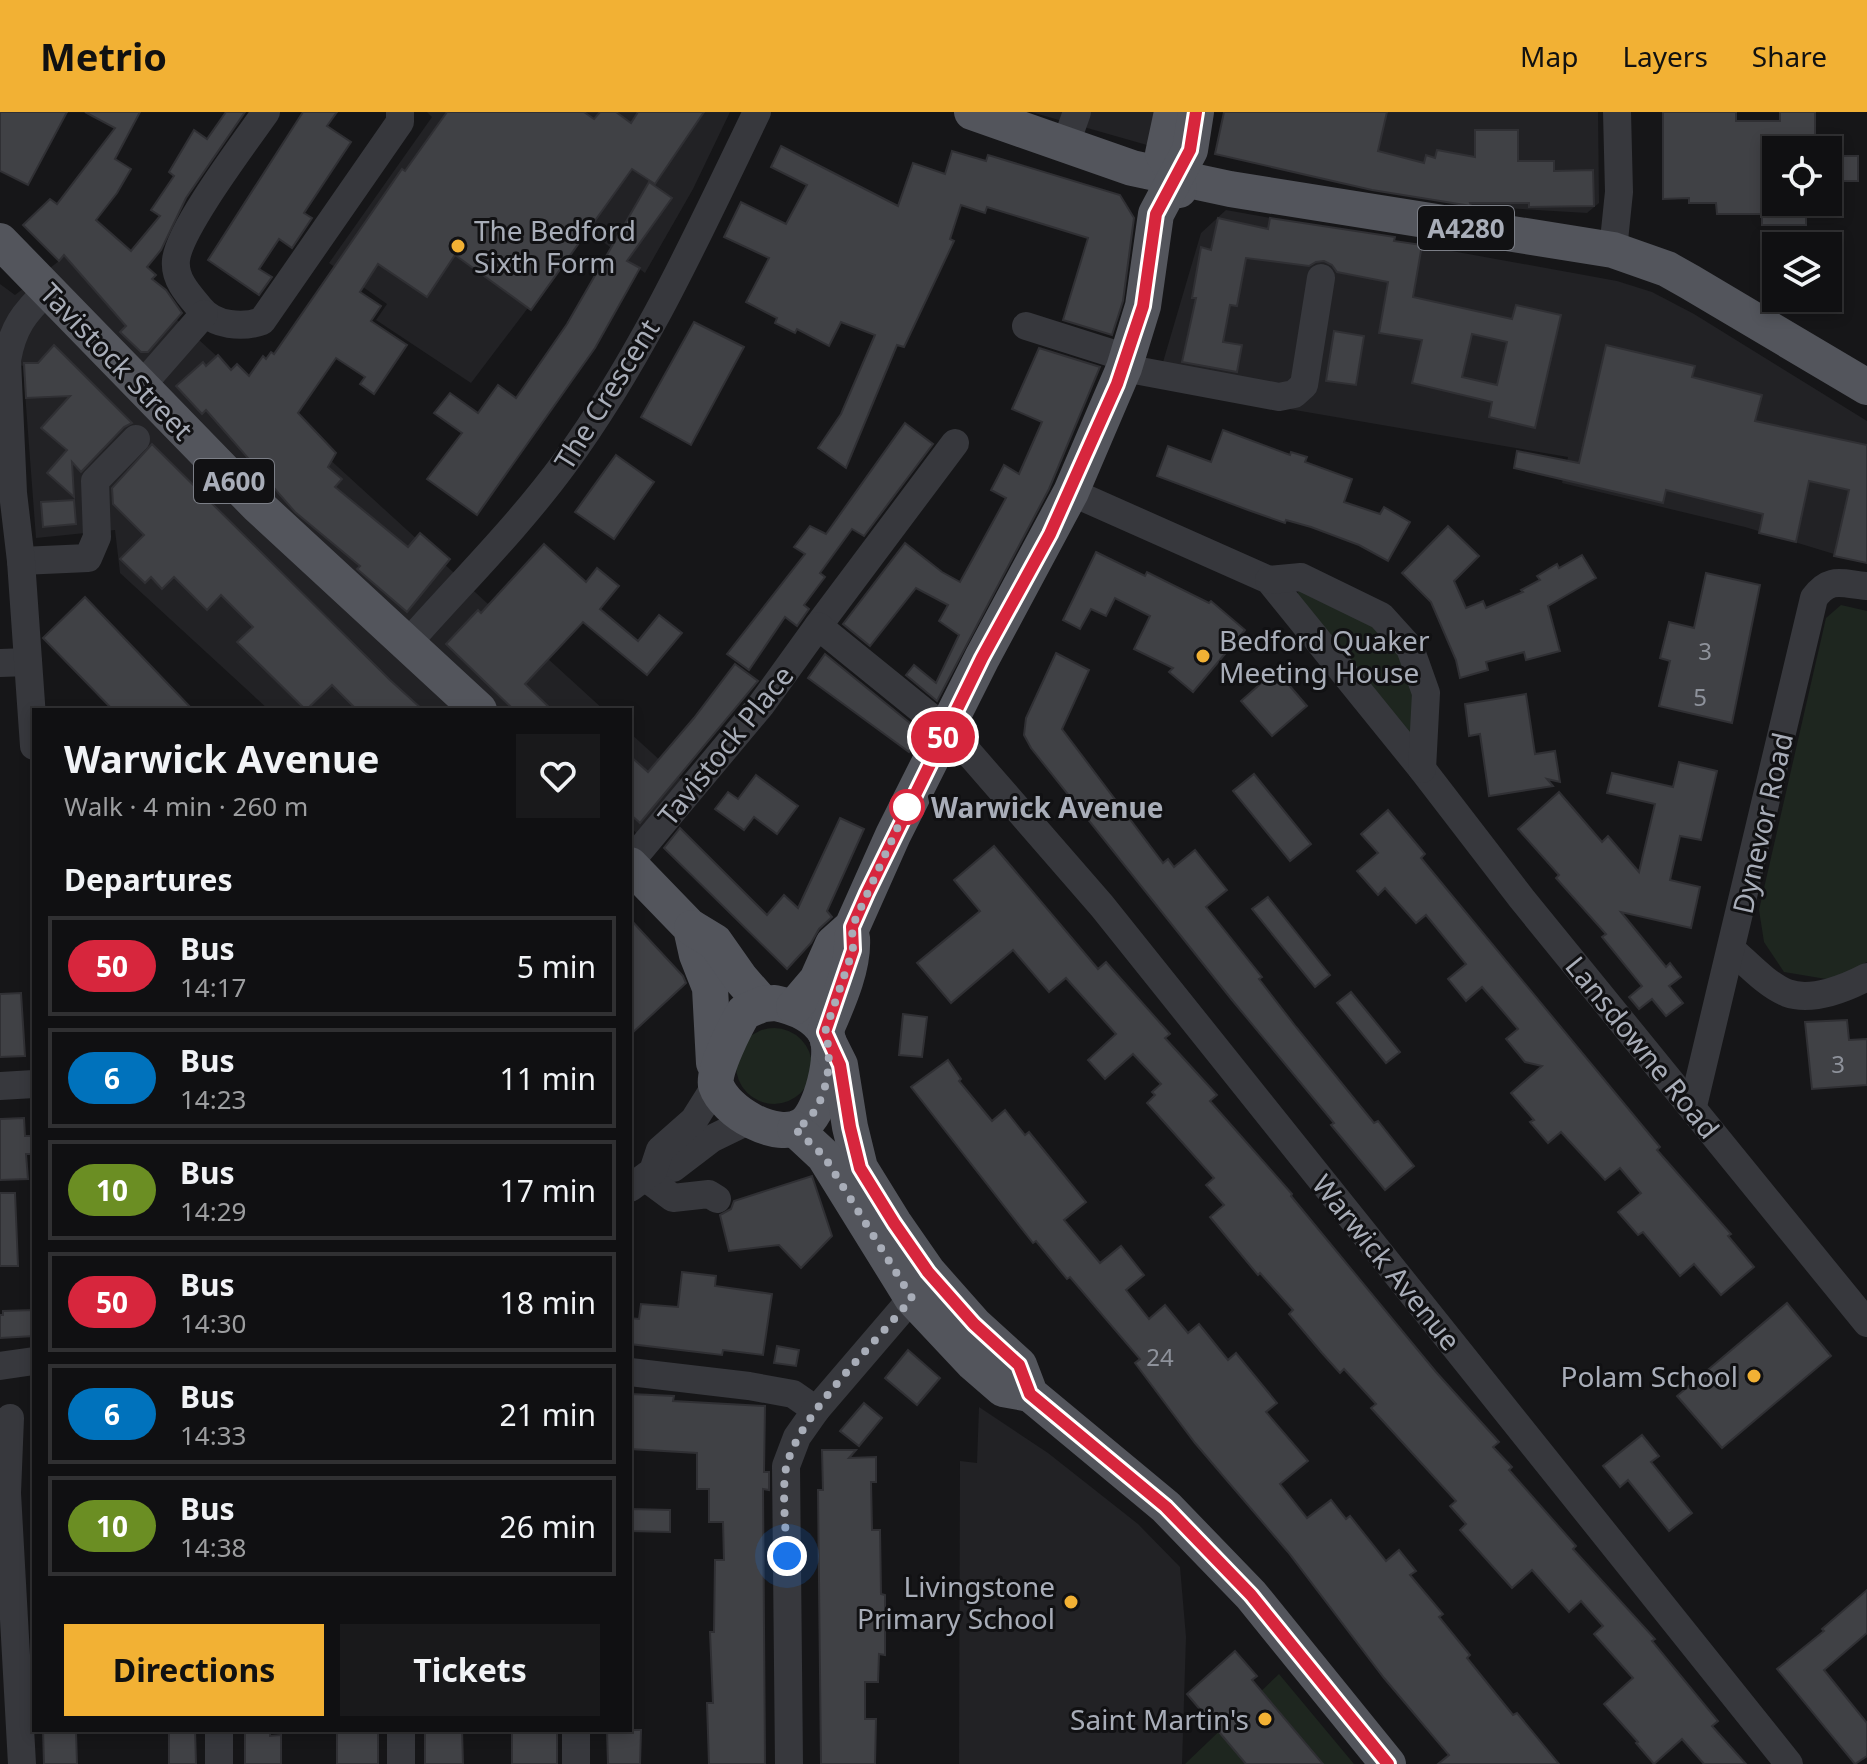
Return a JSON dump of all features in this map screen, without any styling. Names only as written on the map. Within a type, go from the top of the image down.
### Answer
[{"type":"main road","name":"A4280","points":[[972,112],[1107,161],[1177,177],[1254,193],[1613,250],[1667,269],[1867,387]]},
{"type":"main road","points":[[1172,112],[1163,154],[1177,177]]},
{"type":"main road","points":[[716,1079],[744,1012],[778,1006],[817,980],[833,944],[852,927],[893,835],[1071,492],[1125,363],[1143,306],[1156,214],[1190,150],[1196,112]]},
{"type":"main road","name":"Tavistock Street","points":[[0,241],[257,505],[477,708]]},
{"type":"main road","points":[[632,866],[691,928],[715,942],[741,979],[778,1006],[812,1018],[827,1036],[840,1065],[860,1168],[928,1272],[974,1324],[1019,1365],[1030,1394],[1177,1518],[1251,1595],[1388,1764]]},
{"type":"main road","points":[[691,928],[697,955],[710,988],[716,1079],[729,1106],[748,1121],[795,1129],[804,1125],[818,1107],[826,1076],[827,1036],[853,950],[852,927]]},
{"type":"main road","points":[[795,1129],[824,1156],[912,1298],[973,1363],[1003,1389],[1030,1394]]},
{"type":"street","points":[[266,112],[182,237],[175,262],[180,284],[204,314],[229,324],[251,325],[262,321],[400,122],[400,112]]},
{"type":"street","name":"The Crescent","points":[[408,643],[533,504],[592,424],[654,319],[757,112]]},
{"type":"street","points":[[1065,146],[1077,112]]},
{"type":"street","points":[[1613,250],[1619,192],[1617,112]]},
{"type":"street","points":[[1026,326],[1125,363],[1279,397],[1294,394],[1304,385],[1321,278]]},
{"type":"street","points":[[32,718],[21,561],[7,493],[7,360],[11,340],[23,314],[48,290]]},
{"type":"street","points":[[142,385],[204,314]]},
{"type":"street","points":[[21,561],[88,558],[97,537],[95,481],[136,439]]},
{"type":"street","name":"Tavistock Place","points":[[632,862],[761,705],[955,443]]},
{"type":"street","name":"Lansdowne Road","points":[[1071,492],[1269,580],[1422,769],[1522,899],[1867,1323]]},
{"type":"street","name":"Lansdowne Road","points":[[1269,580],[1301,577],[1381,616],[1410,648],[1426,693],[1422,769]]},
{"type":"street","name":"Dynevor Road","points":[[1693,1106],[1814,598],[1823,586],[1831,583],[1867,586]]},
{"type":"street","points":[[818,626],[947,729]]},
{"type":"street","points":[[0,663],[28,662]]},
{"type":"street","name":"Warwick Avenue","points":[[947,729],[1102,906],[1789,1764]]},
{"type":"street","points":[[1732,950],[1760,975],[1789,994],[1825,994],[1867,977]]},
{"type":"street","points":[[643,1179],[660,1150],[694,1120],[716,1079]]},
{"type":"street","points":[[0,1086],[32,1084]]},
{"type":"street","points":[[643,1179],[673,1168],[711,1139],[748,1121]]},
{"type":"street","points":[[643,1179],[673,1198],[709,1194],[717,1199]]},
{"type":"street","points":[[789,1764],[786,1466],[797,1437],[816,1410],[912,1298]]},
{"type":"street","points":[[0,1366],[32,1361]]},
{"type":"street","points":[[632,1372],[793,1394],[816,1410]]},
{"type":"street","points":[[7,1432],[7,1493],[22,1764]]},
{"type":"street","points":[[219,1732],[219,1764]]},
{"type":"street","points":[[401,1732],[401,1764]]},
{"type":"street","points":[[576,1732],[576,1764]]},
{"type":"shaded area","name":"The Bedford Sixth Form","points":[[427,112],[730,112],[693,189],[645,273],[587,230],[471,383],[376,320],[387,304],[329,263],[432,117]]},
{"type":"shaded area","points":[[1031,112],[1160,112],[1154,147]]},
{"type":"shaded area","points":[[1224,112],[1598,112],[1599,203],[1587,213],[1471,206],[1372,190],[1215,154]]},
{"type":"shaded area","points":[[1226,210],[1617,281],[1652,292],[1694,314],[1867,421],[1867,564],[1745,527],[1562,483],[1568,457],[1156,386],[1201,233]]},
{"type":"shaded area","points":[[83,234],[602,708],[267,708],[120,573],[115,530],[36,538],[23,366],[0,359],[0,284],[15,295],[59,261]]},
{"type":"shaded area","points":[[1302,588],[1376,618],[1406,652],[1418,704],[1409,736],[1297,600]]},
{"type":"shaded area","points":[[1841,605],[1867,611],[1867,962],[1832,980],[1784,972],[1764,942],[1759,910],[1826,618]]},
{"type":"shaded area","points":[[632,735],[685,783],[644,842],[632,828]]},
{"type":"shaded area","points":[[774,1028],[789,1031],[801,1039],[809,1051],[812,1066],[809,1081],[801,1093],[789,1101],[774,1104],[759,1101],[747,1093],[739,1081],[736,1066],[739,1051],[747,1039],[759,1031]]},
{"type":"shaded area","name":"Livingstone Primary School","points":[[979,1407],[1048,1453],[1138,1524],[1180,1567],[1186,1637],[1182,1764],[959,1764],[960,1461],[977,1463]]},
{"type":"shaded area","points":[[1279,1674],[1354,1764],[1185,1764]]},
{"type":"building","points":[[0,112],[67,112],[28,185],[0,171]]},
{"type":"building","points":[[85,112],[140,112],[115,159],[131,169],[96,220],[131,251],[160,216],[151,210],[174,176],[169,172],[194,130],[207,139],[226,112],[245,112],[186,198],[161,250],[147,267],[156,275],[152,279],[166,290],[182,313],[148,352],[141,352],[120,332],[126,326],[64,255],[59,261],[23,225],[50,199],[57,204],[115,128]]},
{"type":"building","points":[[303,112],[337,112],[327,126],[351,142],[304,213],[312,218],[292,248],[279,239],[259,269],[272,277],[259,295],[208,260]]},
{"type":"building","points":[[447,112],[584,112],[594,119],[600,112],[616,112],[631,123],[638,112],[704,112],[655,184],[632,169],[531,310],[455,255],[427,297],[378,264],[360,292],[381,306],[371,321],[407,345],[374,394],[360,384],[365,377],[336,358],[298,413],[336,453],[328,467],[342,479],[335,487],[408,547],[420,533],[450,559],[407,612],[357,569],[360,566],[295,512],[206,410],[202,414],[176,386],[203,362],[206,366],[218,355],[231,370],[237,364],[249,376],[263,356],[266,359],[271,352],[274,354],[402,169],[405,171]]},
{"type":"building","points":[[1224,112],[1387,112],[1378,151],[1424,163],[1426,155],[1435,158],[1437,150],[1475,157],[1475,130],[1518,130],[1518,161],[1554,161],[1554,171],[1593,170],[1594,206],[1529,207],[1529,203],[1470,203],[1471,206],[1372,190],[1215,154]]},
{"type":"building","points":[[1663,112],[1736,112],[1736,121],[1780,121],[1780,112],[1815,112],[1815,136],[1762,136],[1762,214],[1717,214],[1716,203],[1689,203],[1689,198],[1663,199]]},
{"type":"building","points":[[781,146],[898,206],[913,163],[945,174],[952,151],[986,161],[988,155],[1120,195],[1134,218],[1123,301],[1112,335],[1063,320],[1088,238],[987,207],[985,213],[961,205],[950,239],[954,241],[904,347],[897,345],[846,468],[818,448],[841,414],[875,335],[841,322],[829,346],[797,329],[795,333],[775,323],[777,318],[746,302],[769,258],[724,237],[741,202],[786,224],[807,185],[771,167]]},
{"type":"building","points":[[1842,156],[1858,156],[1858,181],[1842,181]]},
{"type":"building","points":[[649,182],[672,198],[627,261],[640,268],[595,348],[477,515],[427,479],[462,433],[434,413],[450,393],[478,413],[498,385],[516,398],[567,324]]},
{"type":"building","points":[[1762,216],[1806,216],[1806,225],[1762,225]]},
{"type":"building","points":[[1218,218],[1268,229],[1270,218],[1395,237],[1394,241],[1422,245],[1413,297],[1512,319],[1516,305],[1561,315],[1535,428],[1489,417],[1492,402],[1412,383],[1422,340],[1379,333],[1388,282],[1337,272],[1324,261],[1309,266],[1246,258],[1237,306],[1230,305],[1223,342],[1242,345],[1237,372],[1182,362],[1196,298],[1192,298],[1201,247],[1211,250]],"holes":[[[1472,334],[1507,342],[1497,385],[1462,377]]]},
{"type":"building","points":[[694,322],[744,347],[691,445],[641,417]]},
{"type":"building","points":[[1334,331],[1364,336],[1356,385],[1326,381]]},
{"type":"building","points":[[54,345],[132,423],[124,427],[81,472],[72,462],[74,497],[47,473],[67,450],[41,428],[70,396],[26,398],[24,363],[38,363]]},
{"type":"building","points":[[1606,345],[1695,366],[1692,377],[1762,395],[1755,421],[1867,445],[1867,563],[1834,556],[1849,490],[1809,481],[1796,542],[1759,533],[1763,514],[1666,490],[1663,503],[1514,468],[1517,451],[1579,463]]},
{"type":"building","points":[[1039,348],[1100,367],[1049,489],[937,701],[906,675],[914,665],[936,683],[959,635],[939,621],[948,605],[916,588],[870,646],[843,624],[905,543],[960,582],[1006,498],[991,490],[1004,465],[1019,474],[1042,422],[1012,409]]},
{"type":"building","points":[[905,423],[933,444],[864,536],[852,529],[820,573],[825,577],[804,605],[809,609],[797,626],[785,617],[749,670],[727,654],[805,554],[794,547],[810,526],[826,534]]},
{"type":"building","points":[[1223,430],[1290,455],[1291,452],[1307,457],[1305,462],[1352,479],[1344,502],[1380,514],[1384,507],[1410,522],[1388,561],[1359,545],[1311,527],[1286,520],[1285,523],[1157,476],[1168,446],[1211,462]]},
{"type":"building","points":[[152,444],[421,708],[355,708],[332,685],[308,708],[304,708],[237,642],[253,627],[221,595],[207,610],[174,577],[162,589],[151,577],[145,583],[120,559],[144,535],[113,504],[112,488]]},
{"type":"building","points":[[616,455],[654,482],[614,539],[575,512]]},
{"type":"building","points":[[74,500],[76,524],[43,527],[41,502]]},
{"type":"building","points":[[1448,526],[1479,556],[1454,581],[1466,608],[1483,601],[1486,608],[1523,592],[1521,590],[1540,580],[1537,576],[1557,564],[1559,568],[1582,555],[1596,578],[1548,606],[1560,651],[1526,660],[1524,652],[1486,662],[1488,670],[1460,678],[1456,660],[1431,602],[1402,573]]},
{"type":"building","points":[[544,544],[586,582],[597,568],[619,586],[600,609],[638,641],[659,615],[682,633],[647,675],[583,622],[525,684],[550,708],[512,708],[446,644],[478,610],[481,613]]},
{"type":"building","points":[[1096,552],[1145,576],[1147,572],[1209,603],[1211,601],[1245,630],[1193,692],[1169,672],[1173,668],[1134,649],[1150,616],[1115,598],[1106,616],[1091,609],[1080,629],[1063,620]]},
{"type":"building","points":[[1706,573],[1760,585],[1732,723],[1659,706],[1670,661],[1660,658],[1669,622],[1694,628]]},
{"type":"building","points":[[85,597],[191,708],[111,708],[43,638]]},
{"type":"building","points":[[1056,653],[1089,670],[1062,729],[1163,863],[1168,859],[1174,867],[1195,850],[1227,890],[1206,907],[1262,977],[1259,979],[1296,1027],[1374,1123],[1378,1121],[1414,1166],[1385,1190],[1031,748],[1024,735],[1026,718]]},
{"type":"building","points":[[825,654],[921,732],[909,752],[808,678]]},
{"type":"building","points":[[735,664],[758,681],[640,823],[632,816],[632,758],[648,772]]},
{"type":"building","points":[[1276,670],[1307,706],[1272,736],[1241,701]]},
{"type":"building","points":[[1526,694],[1535,754],[1555,751],[1560,782],[1547,779],[1553,786],[1489,796],[1480,734],[1469,736],[1465,704]]},
{"type":"building","points":[[1679,762],[1717,771],[1701,840],[1680,836],[1670,880],[1700,887],[1691,928],[1621,912],[1666,967],[1670,963],[1681,977],[1669,986],[1683,1003],[1666,1016],[1652,999],[1639,1009],[1629,997],[1642,986],[1602,937],[1606,934],[1518,829],[1559,792],[1602,842],[1608,836],[1639,872],[1655,804],[1607,793],[1612,773],[1673,787]]},
{"type":"building","points":[[1254,774],[1311,844],[1290,861],[1233,791]]},
{"type":"building","points":[[756,775],[798,806],[777,834],[754,817],[744,830],[715,809],[728,792],[738,799]]},
{"type":"building","points":[[1388,810],[1425,854],[1421,858],[1660,1147],[1657,1150],[1731,1234],[1728,1236],[1754,1267],[1721,1295],[1694,1264],[1680,1276],[1643,1232],[1638,1235],[1618,1212],[1641,1193],[1620,1168],[1605,1180],[1561,1132],[1548,1143],[1530,1122],[1534,1120],[1511,1093],[1542,1066],[1525,1062],[1506,1039],[1518,1029],[1482,987],[1466,1001],[1448,979],[1466,964],[1426,915],[1416,923],[1385,888],[1378,895],[1357,871],[1378,853],[1361,834]]},
{"type":"building","points":[[840,818],[864,829],[827,911],[832,917],[787,969],[664,848],[680,828],[767,915],[784,895],[798,908]]},
{"type":"building","points":[[994,846],[1098,969],[1106,962],[1170,1034],[1165,1038],[1217,1095],[1210,1101],[1292,1194],[1436,1372],[1499,1442],[1493,1447],[1512,1467],[1509,1470],[1576,1546],[1573,1549],[1655,1639],[1652,1641],[1718,1721],[1712,1726],[1746,1764],[1704,1764],[1682,1739],[1654,1764],[1604,1704],[1633,1678],[1594,1634],[1603,1626],[1581,1601],[1569,1612],[1532,1570],[1512,1588],[1460,1530],[1466,1524],[1450,1506],[1456,1501],[1371,1408],[1376,1404],[1344,1369],[1340,1373],[1322,1353],[1289,1314],[1293,1310],[1260,1273],[1258,1275],[1210,1217],[1224,1205],[1206,1185],[1214,1178],[1147,1103],[1155,1095],[1152,1092],[1161,1084],[1133,1054],[1105,1079],[1088,1060],[1116,1034],[1066,978],[1049,992],[1013,950],[951,1003],[917,963],[980,911],[954,880]]},
{"type":"building","points":[[1268,897],[1330,975],[1315,987],[1252,909]]},
{"type":"building","points":[[632,921],[683,976],[686,983],[632,1033]]},
{"type":"building","points":[[1351,992],[1400,1052],[1386,1063],[1337,1003]]},
{"type":"building","points":[[21,993],[25,1056],[0,1057],[0,994]]},
{"type":"building","points":[[903,1014],[927,1017],[922,1057],[899,1055]]},
{"type":"building","points":[[1847,1020],[1849,1040],[1867,1039],[1867,1085],[1812,1089],[1805,1022]]},
{"type":"building","points":[[948,1060],[961,1079],[959,1081],[992,1121],[1005,1110],[1025,1135],[1029,1132],[1086,1202],[1064,1220],[1100,1263],[1121,1246],[1144,1275],[1126,1290],[1149,1319],[1165,1305],[1188,1333],[1199,1324],[1228,1360],[1236,1353],[1277,1403],[1266,1412],[1308,1461],[1280,1484],[1307,1518],[1331,1500],[1346,1519],[1350,1516],[1386,1561],[1399,1550],[1416,1571],[1410,1575],[1443,1614],[1439,1617],[1470,1655],[1467,1658],[1513,1715],[1517,1713],[1559,1764],[1438,1764],[1449,1755],[1384,1678],[1288,1552],[1195,1443],[1135,1363],[1140,1359],[1070,1277],[1067,1279],[1036,1241],[1033,1243],[911,1087]]},
{"type":"building","points":[[24,1118],[25,1136],[32,1136],[32,1154],[26,1154],[28,1179],[0,1180],[0,1119]]},
{"type":"building","points":[[812,1176],[832,1236],[801,1268],[779,1245],[729,1251],[720,1215],[731,1209],[734,1201]]},
{"type":"building","points":[[0,1193],[15,1193],[18,1266],[0,1266]]},
{"type":"building","points":[[682,1272],[716,1276],[715,1286],[772,1294],[763,1355],[723,1350],[722,1355],[632,1344],[632,1318],[639,1319],[641,1304],[678,1307]]},
{"type":"building","name":"Polam School","points":[[1787,1303],[1831,1356],[1722,1448],[1677,1396]]},
{"type":"building","points":[[32,1310],[32,1336],[0,1338],[0,1315],[3,1311]]},
{"type":"building","points":[[777,1346],[799,1350],[796,1366],[774,1363]]},
{"type":"building","points":[[908,1350],[940,1378],[917,1405],[885,1378]]},
{"type":"building","points":[[632,1394],[674,1396],[673,1401],[765,1406],[764,1472],[769,1472],[769,1490],[763,1489],[765,1764],[709,1764],[707,1703],[713,1703],[710,1632],[714,1632],[715,1560],[724,1560],[723,1522],[709,1522],[709,1489],[697,1489],[697,1453],[632,1449]]},
{"type":"building","points":[[864,1403],[882,1418],[859,1446],[840,1431]]},
{"type":"building","points":[[1642,1435],[1659,1456],[1651,1462],[1692,1513],[1669,1531],[1628,1480],[1620,1487],[1603,1466]]},
{"type":"building","points":[[822,1450],[856,1450],[849,1458],[876,1457],[876,1482],[871,1482],[872,1530],[880,1530],[885,1655],[879,1654],[878,1682],[865,1682],[865,1719],[876,1719],[875,1764],[821,1764],[818,1490],[823,1490]]},
{"type":"building","points":[[632,1509],[670,1510],[670,1532],[632,1531]]},
{"type":"building","points":[[1867,1590],[1867,1633],[1824,1670],[1867,1723],[1867,1756],[1855,1764],[1777,1669],[1824,1631],[1822,1629]]},
{"type":"building","points":[[1235,1651],[1257,1676],[1252,1680],[1323,1764],[1246,1764],[1187,1694]]},
{"type":"building","points":[[641,1730],[640,1764],[608,1764],[607,1732]]},
{"type":"building","points":[[43,1732],[76,1732],[77,1764],[44,1764]]},
{"type":"building","points":[[169,1732],[195,1732],[196,1764],[169,1764]]},
{"type":"building","points":[[245,1732],[281,1735],[281,1764],[245,1764]]},
{"type":"building","points":[[337,1732],[378,1732],[378,1764],[337,1764]]},
{"type":"building","points":[[425,1732],[462,1732],[463,1764],[425,1764]]},
{"type":"building","points":[[512,1732],[557,1732],[557,1764],[512,1764]]},
{"type":"bus line","name":"50","points":[[1196,112],[1190,150],[1156,214],[1143,306],[1124,368],[1071,492],[982,658],[893,835],[852,927],[853,950],[825,1032],[840,1065],[860,1168],[928,1272],[974,1324],[1019,1365],[1030,1394],[1166,1507],[1251,1595],[1388,1764]]},
{"type":"place","name":"The Bedford Sixth Form","points":[[458,246]]},
{"type":"place","name":"Bedford Quaker Meeting House","points":[[1203,656]]},
{"type":"place","name":"Warwick Avenue","points":[[907,807]]},
{"type":"place","name":"Polam School","points":[[1754,1376]]},
{"type":"place","name":"Livingstone Primary School","points":[[1071,1602]]},
{"type":"place","name":"Saint Martin's","points":[[1265,1719]]},
{"type":"route","points":[[787,1556],[786,1466],[797,1437],[816,1410],[912,1298],[824,1156],[795,1129],[804,1125],[818,1107],[826,1076],[828,1041],[825,1032],[853,950],[852,927],[907,807]]}]
